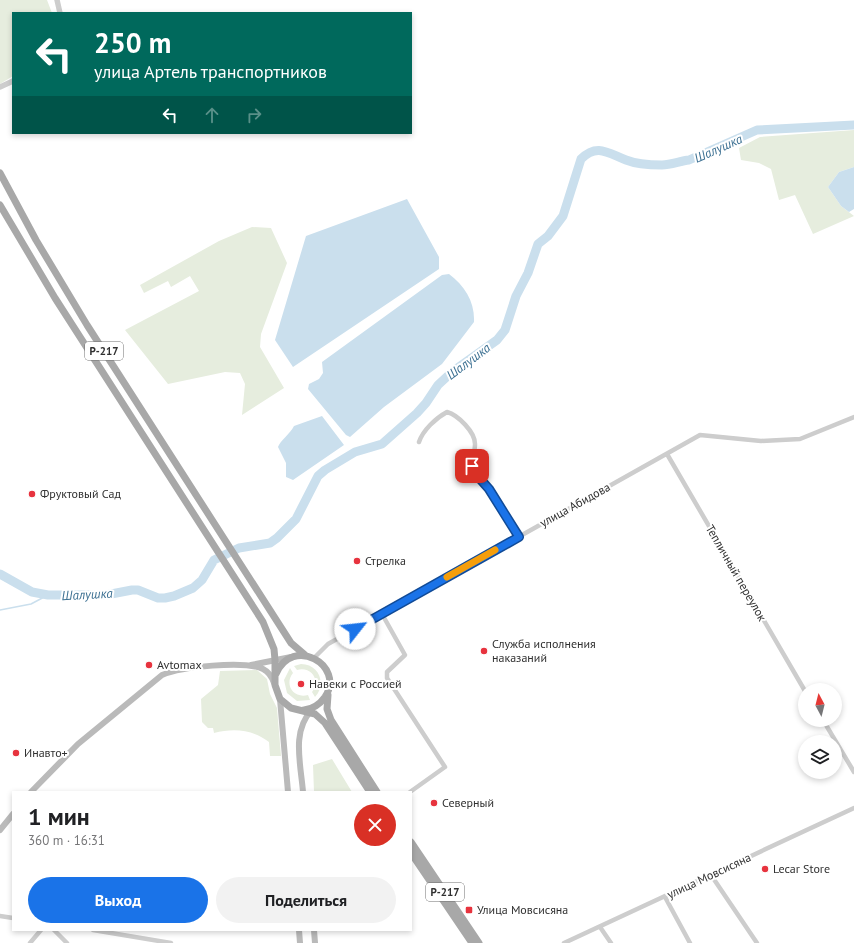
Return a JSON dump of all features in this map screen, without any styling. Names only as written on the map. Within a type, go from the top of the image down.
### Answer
[{"type":"main road","name":"Р-217","points":[[0,173],[36,240],[86,325],[291,642],[305,655],[314,658]]},
{"type":"main road","name":"Р-217","points":[[0,205],[47,286],[266,626],[272,642],[275,660]]},
{"type":"main road","points":[[249,666],[305,655]]},
{"type":"main road","points":[[275,682],[280,667],[284,662],[296,656]]},
{"type":"main road","points":[[314,658],[325,668],[328,675],[326,704],[331,720],[377,791]]},
{"type":"main road","points":[[275,660],[275,682],[280,699],[288,791]]},
{"type":"main road","points":[[32,791],[78,744],[162,675],[173,670],[198,666],[249,666],[259,668],[268,673],[275,682]]},
{"type":"main road","points":[[303,791],[299,733],[310,712],[321,702],[328,690]]},
{"type":"main road","points":[[280,699],[291,708],[315,714],[325,723],[369,791]]},
{"type":"main road","points":[[298,710],[316,706]]},
{"type":"main road","points":[[0,830],[12,815]]},
{"type":"main road","name":"Р-217","points":[[412,843],[479,943]]},
{"type":"main road","name":"Р-217","points":[[412,854],[472,943]]},
{"type":"main road","points":[[299,931],[300,943]]},
{"type":"main road","points":[[314,931],[315,943]]},
{"type":"street","points":[[57,0],[60,12]]},
{"type":"street","points":[[0,88],[12,82]]},
{"type":"street","points":[[419,442],[425,431],[447,412],[451,412],[465,425],[471,433],[475,444],[473,470],[489,489],[519,537]]},
{"type":"street","name":"улица Абидова","points":[[314,658],[328,644],[702,435],[751,441],[800,439],[854,417]]},
{"type":"street","name":"Тепличный переулок","points":[[667,454],[800,683]]},
{"type":"street","points":[[382,614],[405,655],[387,672],[387,678],[445,767],[411,791]]},
{"type":"street","points":[[827,727],[854,772]]},
{"type":"street","name":"улица Мовсисяна","points":[[564,943],[854,808]]},
{"type":"street","points":[[711,875],[757,943]]},
{"type":"street","points":[[665,897],[690,943]]},
{"type":"street","points":[[0,916],[12,918]]},
{"type":"street","points":[[600,927],[611,943]]},
{"type":"street","points":[[30,943],[40,931]]},
{"type":"street","points":[[55,931],[67,943]]},
{"type":"street","points":[[99,931],[171,943]]},
{"type":"green space","points":[[0,0],[47,0],[52,12],[12,12],[12,77],[0,84]]},
{"type":"green space","points":[[854,130],[854,167],[839,172],[828,187],[841,206],[854,216],[813,234],[795,195],[779,200],[771,169],[759,163],[741,160],[739,148],[760,137]]},
{"type":"green space","points":[[252,227],[271,228],[287,263],[261,334],[260,347],[284,388],[242,415],[245,384],[240,373],[225,372],[168,384],[125,330],[199,291],[190,276],[171,287],[168,281],[144,293],[140,285],[219,241]]},
{"type":"green space","points":[[301,664],[312,667],[317,671],[321,681],[319,692],[315,697],[312,692],[315,687],[315,679],[313,675],[307,670],[297,670],[294,666]]},
{"type":"green space","points":[[290,668],[293,673],[289,682],[292,690],[298,695],[308,695],[310,700],[297,701],[287,693],[284,680]]},
{"type":"green space","points":[[257,670],[267,679],[270,694],[277,708],[281,756],[270,756],[269,742],[256,734],[235,730],[214,733],[213,728],[208,728],[202,722],[201,699],[218,685],[220,671]]},
{"type":"green space","points":[[332,759],[351,791],[314,791],[313,765]]},
{"type":"water","points":[[854,167],[854,209],[849,212],[841,206],[828,187],[839,172]]},
{"type":"water","points":[[407,199],[439,257],[439,269],[293,367],[275,340],[306,236]]},
{"type":"water","points":[[449,274],[460,284],[468,295],[473,308],[474,322],[442,364],[384,407],[350,437],[346,435],[308,389],[309,384],[319,379],[323,373],[322,362],[442,275]]},
{"type":"water","points":[[322,416],[344,445],[293,480],[286,477],[286,463],[278,447],[279,445],[294,426]]},
{"type":"waterway","name":"Шалушка","points":[[0,574],[32,592],[48,595],[106,595],[138,590],[158,598],[165,598],[193,588],[202,580],[214,560],[239,548],[270,543],[277,538],[296,519],[318,476],[325,470],[355,452],[382,444],[417,413],[438,385],[452,372],[497,340],[505,330],[516,296],[528,273],[538,244],[548,236],[563,216],[581,159],[587,154],[598,150],[608,152],[634,162],[665,165],[689,160],[757,130],[854,125]]},
{"type":"waterway","points":[[0,610],[31,604],[48,595]]},
{"type":"slow traffic","points":[[447,577],[495,550]]},
{"type":"place","name":"Фруктовый Сад","points":[[32,494]]},
{"type":"place","name":"Стрелка","points":[[357,561]]},
{"type":"place","name":"Служба исполнения наказаний","points":[[484,651]]},
{"type":"place","name":"Avtomax","points":[[149,665]]},
{"type":"place","name":"Навеки с Россией","points":[[301,684]]},
{"type":"place","name":"Инавто+","points":[[16,753]]},
{"type":"place","name":"Северный","points":[[434,803]]},
{"type":"place","name":"Lecar Store","points":[[765,869]]},
{"type":"place","name":"Улица Мовсисяна","points":[[469,910]]},
{"type":"route","points":[[355,629],[519,537],[481,477],[474,472],[472,466]]}]
